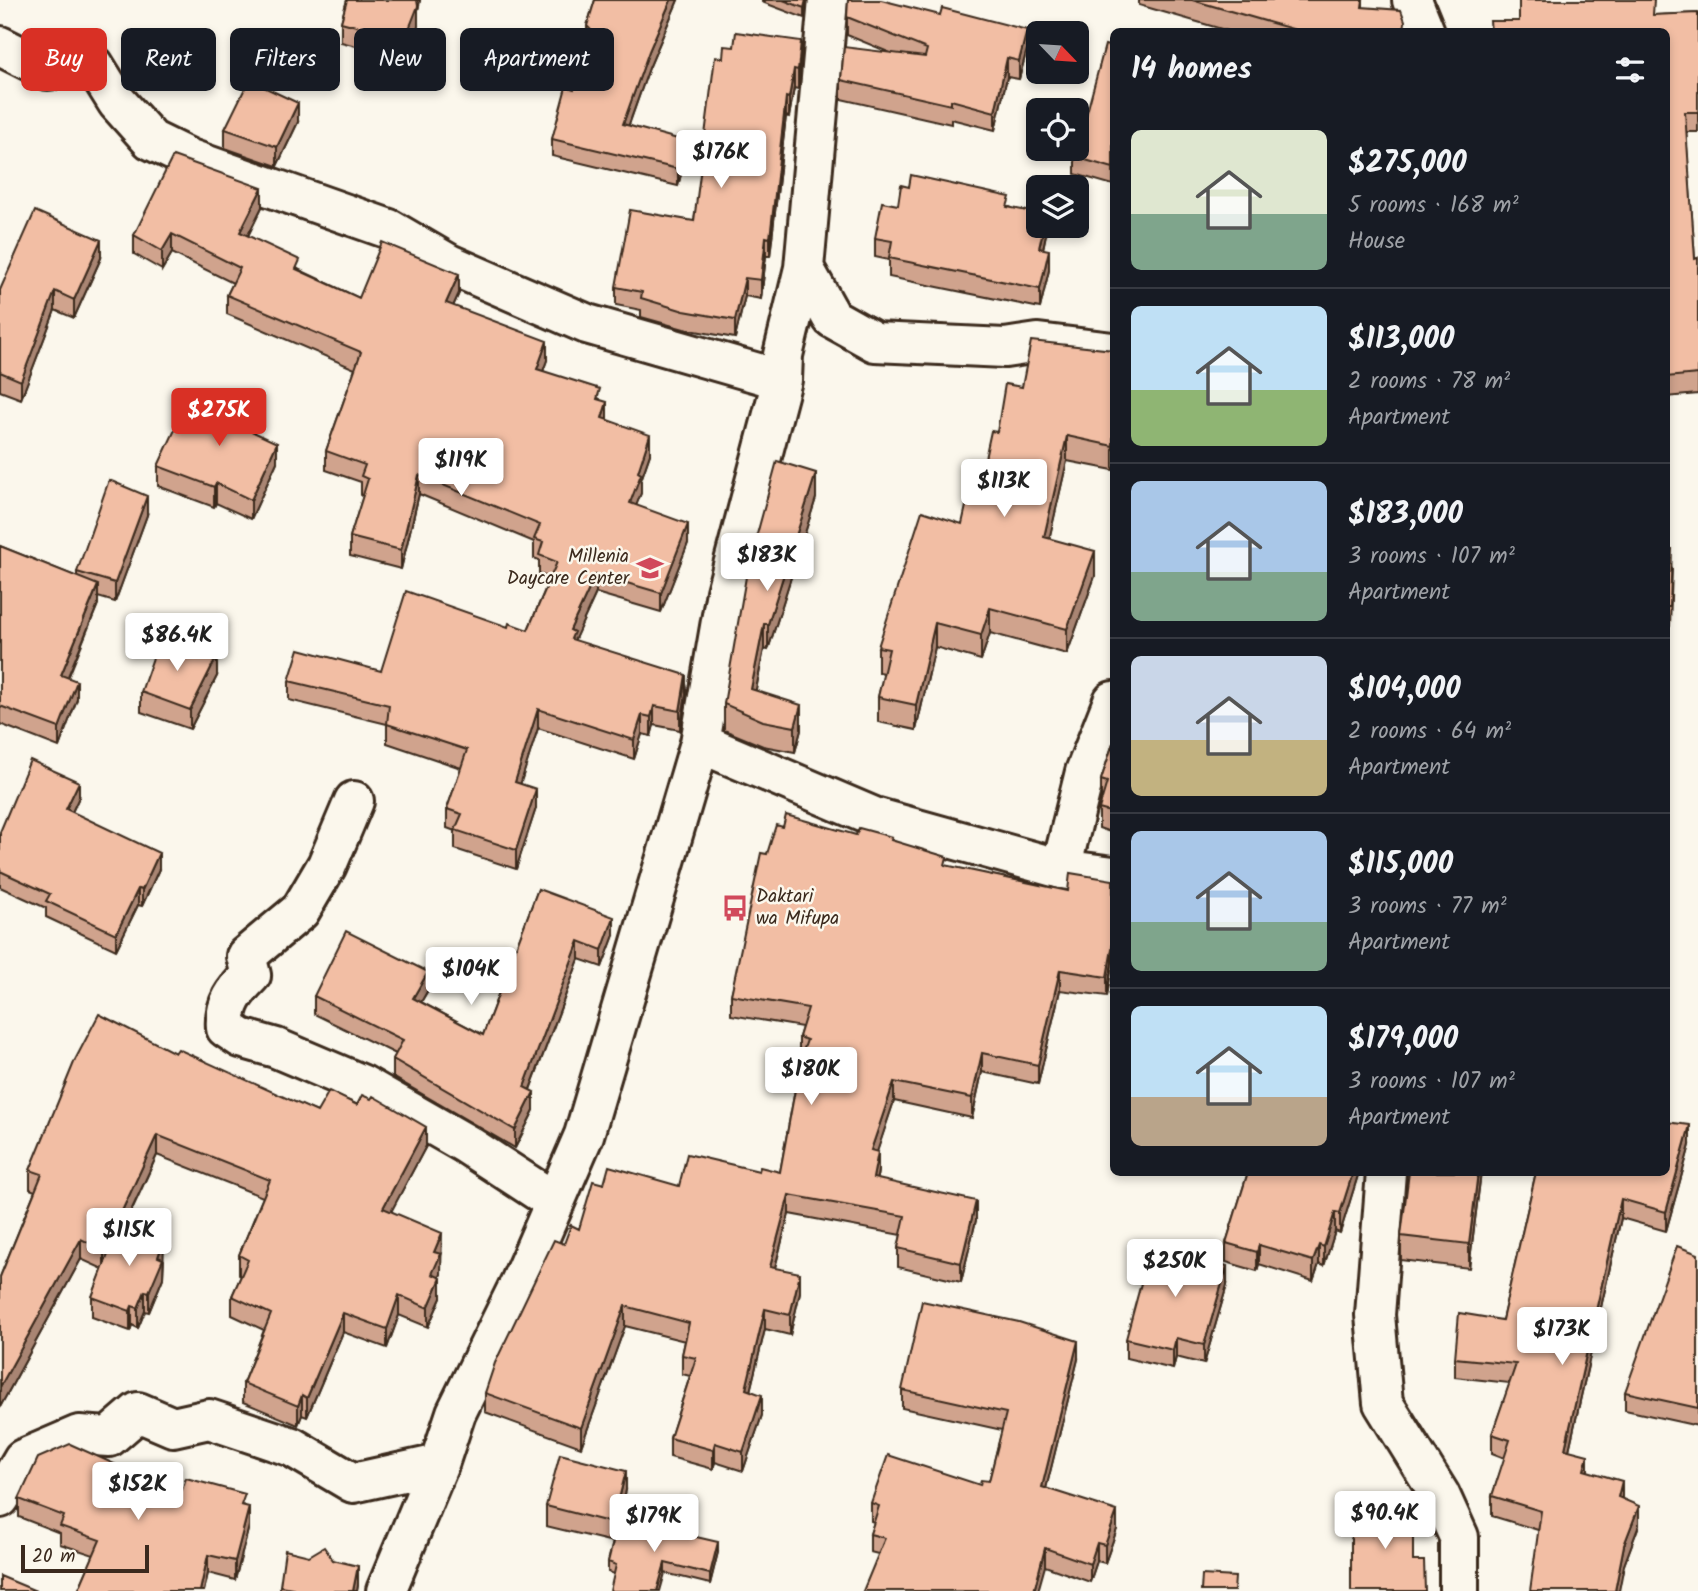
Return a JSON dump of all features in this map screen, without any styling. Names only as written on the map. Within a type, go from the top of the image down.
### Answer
[{"type":"street","points":[[386,1591],[439,1464],[456,1413],[520,1283],[584,1135],[700,743],[726,592],[782,380],[783,355],[804,268],[828,0]]},
{"type":"street","points":[[1412,0],[1423,28]]},
{"type":"street","points":[[0,47],[48,70],[94,65],[117,102],[151,140],[190,159],[389,229],[449,264],[587,324],[782,380]]},
{"type":"street","points":[[804,268],[832,318],[875,342],[1005,348],[1038,343],[1110,352]]},
{"type":"street","points":[[1061,869],[1085,772],[1110,709]]},
{"type":"street","points":[[700,743],[874,817],[1061,869],[1110,876]]},
{"type":"street","points":[[354,801],[327,865],[300,911],[246,956],[251,975],[234,991],[225,1014],[226,1028],[241,1038],[276,1048],[363,1085],[466,1144],[555,1202]]},
{"type":"street","points":[[1386,1176],[1375,1315],[1383,1403],[1440,1495],[1459,1538],[1459,1591]]},
{"type":"street","points":[[0,1498],[23,1458],[79,1435],[109,1437],[138,1412],[173,1427],[209,1419],[292,1447],[353,1483],[439,1464]]},
{"type":"building","points":[[347,0],[417,0],[418,6],[409,28],[364,28],[341,22]]},
{"type":"building","points":[[595,0],[671,0],[649,51],[623,124],[685,141],[678,169],[552,139],[565,91],[614,91],[614,28],[587,26]]},
{"type":"building","points":[[783,0],[806,0],[804,8]]},
{"type":"building","points":[[848,0],[881,0],[940,15],[942,8],[1026,30],[1026,34],[1019,61],[1007,58],[995,112],[951,100],[951,105],[841,80],[844,47],[925,57],[927,49],[847,17]]},
{"type":"building","points":[[1192,0],[1363,0],[1362,7],[1401,10],[1405,21],[1404,28],[1289,28]]},
{"type":"building","points":[[1519,0],[1654,0],[1653,15],[1698,13],[1698,112],[1685,112],[1695,259],[1698,258],[1698,374],[1670,377],[1670,28],[1491,28],[1490,21],[1519,21]]},
{"type":"building","points":[[736,32],[801,41],[798,70],[794,69],[789,98],[786,97],[770,238],[766,237],[761,280],[745,278],[735,320],[684,311],[641,298],[642,292],[616,287],[630,210],[694,221],[715,57],[723,58],[724,46],[734,47]]},
{"type":"building","points":[[1105,45],[1110,46],[1110,167],[1089,161],[1089,105]]},
{"type":"building","points":[[244,91],[272,91],[298,103],[277,147],[225,129]]},
{"type":"building","points":[[173,156],[262,188],[240,232],[300,260],[296,269],[359,298],[382,242],[459,274],[446,303],[547,341],[537,369],[600,389],[597,399],[607,402],[602,418],[650,435],[638,472],[641,474],[630,503],[688,524],[661,593],[596,574],[570,630],[574,632],[571,639],[686,675],[680,711],[654,706],[651,717],[642,715],[634,740],[538,709],[515,782],[536,789],[516,850],[455,830],[462,814],[447,809],[467,750],[387,724],[389,705],[289,681],[299,649],[381,671],[406,591],[508,627],[509,623],[528,630],[557,562],[539,555],[543,542],[534,539],[540,525],[419,475],[401,550],[350,537],[368,479],[361,476],[365,465],[326,451],[361,352],[227,295],[240,268],[172,234],[162,251],[134,235]]},
{"type":"building","points":[[911,175],[1010,197],[1007,207],[1026,211],[1026,238],[1041,238],[1039,248],[1049,250],[1040,289],[889,258],[892,241],[875,238],[882,202],[898,205],[901,185],[909,187]]},
{"type":"building","points":[[35,211],[101,240],[74,300],[55,291],[21,381],[0,372],[0,290]]},
{"type":"building","points":[[1031,341],[1110,350],[1110,445],[1067,436],[1044,537],[1095,551],[1067,629],[990,608],[981,635],[935,623],[916,705],[878,697],[889,649],[878,647],[922,511],[962,524],[973,475],[981,477],[991,431],[997,432],[1005,384],[1022,387]]},
{"type":"building","points":[[211,396],[255,415],[249,430],[277,443],[251,500],[216,483],[214,487],[158,466],[187,404],[204,412]]},
{"type":"building","points":[[777,461],[816,473],[768,624],[764,624],[751,689],[801,705],[795,727],[763,721],[724,704],[747,571]]},
{"type":"building","points":[[109,480],[147,496],[115,583],[77,572]]},
{"type":"building","points":[[0,546],[98,585],[61,675],[77,681],[59,728],[0,706]]},
{"type":"building","points":[[1670,549],[1672,549],[1670,607]]},
{"type":"building","points":[[161,635],[217,656],[190,710],[141,692]]},
{"type":"building","points":[[1110,752],[1110,812],[1099,809],[1107,782],[1101,780]]},
{"type":"building","points":[[30,760],[79,782],[66,809],[159,853],[142,890],[138,889],[116,934],[46,901],[50,894],[0,871],[0,832]]},
{"type":"building","points":[[786,815],[856,835],[859,828],[947,857],[945,865],[1068,891],[1070,873],[1110,880],[1110,960],[1107,977],[1060,970],[1038,1065],[982,1053],[972,1098],[894,1082],[871,1150],[878,1152],[873,1178],[976,1201],[961,1263],[898,1248],[905,1216],[789,1195],[770,1267],[800,1273],[790,1315],[765,1309],[746,1389],[762,1395],[743,1452],[715,1443],[713,1450],[670,1438],[696,1358],[682,1355],[689,1323],[625,1306],[581,1428],[485,1393],[495,1363],[554,1240],[564,1244],[571,1225],[579,1229],[593,1181],[604,1184],[609,1166],[679,1186],[687,1154],[759,1171],[760,1167],[780,1172],[801,1057],[807,1040],[799,1037],[808,1008],[731,995],[761,853],[767,854],[776,825],[783,827]]},
{"type":"building","points":[[538,889],[614,917],[602,950],[579,941],[524,1087],[534,1092],[515,1130],[393,1059],[403,1040],[314,996],[346,931],[428,972],[413,998],[483,1035]]},
{"type":"building","points":[[99,1014],[175,1053],[178,1049],[317,1112],[329,1091],[357,1105],[362,1095],[371,1099],[373,1096],[426,1127],[383,1208],[442,1233],[434,1252],[441,1254],[432,1274],[441,1278],[428,1308],[399,1295],[387,1329],[343,1313],[307,1398],[302,1395],[298,1406],[243,1383],[271,1314],[232,1296],[248,1260],[239,1255],[270,1180],[157,1135],[104,1250],[81,1239],[0,1387],[0,1277],[42,1174],[30,1170],[75,1060]]},
{"type":"building","points":[[1670,1122],[1690,1125],[1666,1212],[1621,1199],[1565,1449],[1588,1455],[1584,1470],[1622,1481],[1618,1497],[1639,1506],[1624,1545],[1615,1591],[1530,1591],[1541,1511],[1492,1496],[1510,1440],[1492,1434],[1516,1364],[1455,1358],[1459,1313],[1502,1320],[1535,1176],[1670,1176]]},
{"type":"building","points":[[1247,1176],[1352,1176],[1340,1213],[1335,1212],[1324,1247],[1319,1245],[1313,1261],[1259,1245],[1257,1252],[1226,1243]]},
{"type":"building","points":[[1408,1176],[1478,1176],[1469,1244],[1401,1236]]},
{"type":"building","points":[[120,1223],[164,1240],[158,1257],[163,1259],[149,1292],[145,1291],[138,1308],[132,1306],[130,1311],[92,1297]]},
{"type":"building","points":[[1151,1246],[1227,1266],[1204,1345],[1176,1338],[1173,1350],[1126,1339]]},
{"type":"building","points":[[1677,1246],[1698,1254],[1698,1408],[1625,1392]]},
{"type":"building","points":[[922,1301],[1019,1322],[1078,1341],[1042,1487],[1117,1511],[1105,1545],[1097,1543],[1090,1564],[1045,1548],[1034,1591],[863,1591],[885,1538],[870,1534],[879,1506],[871,1503],[888,1455],[980,1485],[981,1480],[989,1481],[1006,1413],[902,1390]]},
{"type":"building","points":[[70,1444],[121,1467],[119,1474],[182,1490],[186,1478],[245,1494],[241,1505],[249,1507],[235,1561],[208,1555],[200,1591],[78,1591],[100,1540],[60,1526],[64,1516],[19,1499],[38,1458]]},
{"type":"building","points":[[560,1454],[626,1471],[613,1523],[546,1506]]},
{"type":"building","points":[[1404,1502],[1404,1522],[1413,1522],[1413,1561],[1424,1561],[1425,1591],[1351,1591],[1351,1520],[1364,1520],[1364,1503]]},
{"type":"building","points":[[620,1514],[667,1525],[666,1530],[718,1542],[710,1574],[665,1563],[657,1591],[610,1591],[616,1565],[608,1562]]},
{"type":"building","points":[[324,1547],[333,1560],[358,1566],[353,1591],[293,1591],[293,1588],[280,1586],[285,1550],[309,1556]]},
{"type":"building","points":[[1202,1575],[1235,1577],[1234,1591],[1201,1591]]},
{"type":"building","points":[[0,1576],[36,1591],[0,1591]]},
{"type":"place","name":"Millenia Daycare Center","points":[[650,568]]},
{"type":"place","name":"Daktari wa Mifupa","points":[[735,908]]}]
